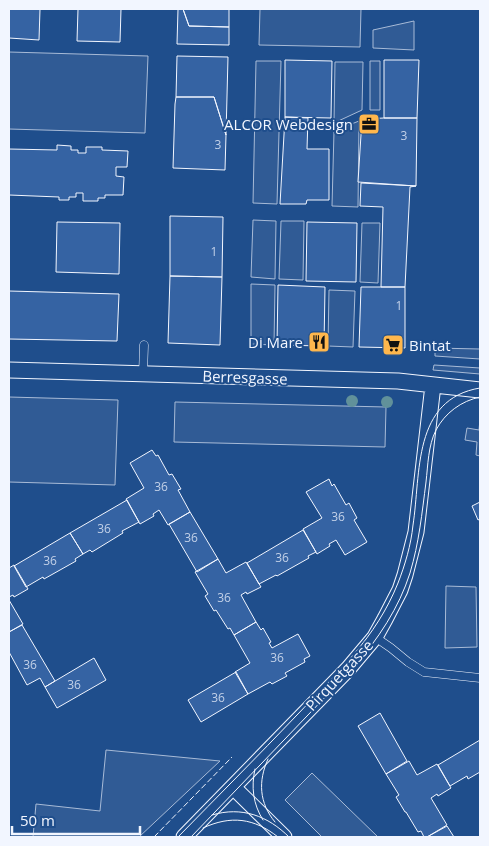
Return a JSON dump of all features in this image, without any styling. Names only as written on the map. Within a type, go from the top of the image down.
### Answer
[{"type":"street","name":"Berresgasse","points":[[9,370],[398,381],[480,390]]},
{"type":"street","name":"Pirquetgasse","points":[[184,837],[354,662],[375,637],[400,590],[410,562],[416,532],[433,385]]},
{"type":"street","points":[[233,787],[284,837]]},
{"type":"lane","points":[[143,374],[144,345]]},
{"type":"lane","points":[[375,637],[424,672],[480,678]]},
{"type":"shaded area","points":[[260,9],[361,9],[360,47],[259,45]]},
{"type":"shaded area","points":[[414,21],[414,50],[373,48],[373,30]]},
{"type":"shaded area","points":[[9,52],[148,56],[145,133],[9,129]]},
{"type":"shaded area","points":[[256,61],[281,61],[277,204],[253,203]]},
{"type":"shaded area","points":[[370,61],[380,61],[380,110],[370,110]]},
{"type":"shaded area","points":[[335,62],[363,62],[362,110],[334,123]]},
{"type":"shaded area","points":[[359,121],[358,207],[332,206],[334,131]]},
{"type":"shaded area","points":[[253,220],[276,221],[275,279],[251,277]]},
{"type":"shaded area","points":[[281,221],[304,221],[303,280],[279,279]]},
{"type":"shaded area","points":[[362,223],[380,223],[378,283],[360,282]]},
{"type":"shaded area","points":[[251,284],[275,285],[274,345],[251,344]]},
{"type":"shaded area","points":[[329,290],[355,291],[353,347],[328,346]]},
{"type":"shaded area","points":[[435,348],[480,349],[480,359],[435,356]]},
{"type":"shaded area","points":[[434,365],[480,368],[480,374],[433,370]]},
{"type":"shaded area","points":[[9,397],[118,400],[115,485],[9,482]]},
{"type":"shaded area","points":[[175,402],[386,407],[385,447],[174,442]]},
{"type":"shaded area","points":[[480,419],[480,456],[476,455],[477,442],[465,440],[467,428],[479,430]]},
{"type":"shaded area","points":[[446,586],[476,587],[477,647],[445,648]]},
{"type":"shaded area","points":[[106,750],[220,761],[139,837],[33,837],[36,804],[100,811]]},
{"type":"shaded area","points":[[312,773],[378,837],[322,837],[285,800]]},
{"type":"building","points":[[9,9],[40,9],[39,40],[9,38]]},
{"type":"building","points":[[78,9],[121,9],[120,42],[77,41]]},
{"type":"building","points":[[178,9],[183,9],[189,26],[229,27],[229,45],[177,44]]},
{"type":"building","points":[[183,9],[229,9],[229,27],[189,26]]},
{"type":"building","points":[[177,56],[228,57],[226,135],[214,97],[176,97]]},
{"type":"building","points":[[285,60],[332,61],[331,118],[285,117]]},
{"type":"building","points":[[384,60],[419,60],[417,118],[384,118]]},
{"type":"building","points":[[176,97],[214,97],[226,135],[225,170],[173,168]]},
{"type":"building","points":[[285,117],[308,118],[307,149],[329,149],[329,200],[307,200],[306,204],[280,204]]},
{"type":"building","points":[[417,118],[416,186],[358,182],[362,119]]},
{"type":"building","points":[[57,145],[71,146],[71,150],[78,150],[78,153],[86,153],[86,147],[102,147],[102,150],[128,151],[127,167],[116,167],[116,176],[124,177],[123,195],[105,195],[105,198],[98,198],[98,201],[83,201],[83,193],[76,193],[76,197],[69,197],[69,200],[59,200],[59,197],[9,195],[9,149],[57,150]]},
{"type":"building","points":[[361,183],[416,186],[410,187],[405,287],[381,287],[383,207],[360,206]]},
{"type":"building","points":[[170,216],[223,217],[222,277],[170,276]]},
{"type":"building","points":[[57,222],[120,223],[119,274],[56,272]]},
{"type":"building","points":[[307,222],[357,223],[356,282],[306,281]]},
{"type":"building","points":[[170,276],[222,277],[220,345],[168,343]]},
{"type":"building","points":[[278,285],[325,287],[324,346],[277,345]]},
{"type":"building","points":[[361,287],[405,287],[405,348],[359,347]]},
{"type":"building","points":[[9,291],[119,294],[117,341],[9,339]]},
{"type":"building","points":[[152,450],[156,456],[158,455],[169,475],[172,474],[181,489],[178,490],[190,512],[168,525],[159,510],[153,514],[154,516],[140,524],[126,499],[144,488],[130,463]]},
{"type":"building","points":[[329,479],[346,505],[349,503],[357,518],[354,520],[367,542],[345,555],[336,540],[317,554],[303,529],[322,518],[306,492]]},
{"type":"building","points":[[127,500],[139,522],[122,531],[123,533],[92,552],[90,550],[83,554],[70,533]]},
{"type":"building","points":[[480,502],[480,519],[478,520],[472,506]]},
{"type":"building","points":[[190,512],[218,559],[197,572],[169,524]]},
{"type":"building","points":[[303,530],[316,552],[277,576],[259,584],[247,563]]},
{"type":"building","points":[[70,533],[83,554],[75,559],[76,561],[26,587],[14,566]]},
{"type":"building","points":[[218,559],[226,573],[246,562],[261,587],[241,595],[256,622],[234,635],[216,610],[214,611],[205,596],[208,594],[195,572]]},
{"type":"building","points":[[14,565],[28,589],[14,597],[13,595],[9,597],[9,568]]},
{"type":"building","points":[[9,600],[23,624],[9,632]]},
{"type":"building","points":[[256,622],[261,630],[263,628],[271,642],[269,643],[272,648],[298,634],[310,656],[304,659],[305,662],[285,673],[287,676],[272,684],[270,682],[248,694],[235,672],[250,663],[234,635]]},
{"type":"building","points":[[22,625],[55,681],[45,687],[40,678],[27,685],[9,652],[9,632]]},
{"type":"building","points":[[94,658],[106,680],[57,708],[45,687]]},
{"type":"building","points":[[236,672],[248,694],[201,722],[188,700]]},
{"type":"building","points":[[380,713],[407,761],[386,774],[358,726]]},
{"type":"building","points":[[480,740],[480,772],[468,779],[467,776],[450,786],[438,765]]},
{"type":"building","points":[[409,761],[417,775],[437,764],[451,788],[431,798],[447,825],[427,837],[424,837],[421,831],[418,832],[396,797],[399,795],[386,774]]},
{"type":"building","points":[[447,826],[454,837],[427,837]]},
{"type":"tram line","points":[[178,837],[341,669],[379,621],[398,583],[407,555],[412,532],[420,462],[424,442],[431,423],[442,407],[458,395],[480,388]]},
{"type":"tram line","points":[[191,837],[354,667],[379,634],[394,611],[410,573],[422,517],[433,436],[449,413],[466,401],[480,397]]},
{"type":"tram line","points":[[268,759],[263,775],[262,792],[266,807],[275,822]]},
{"type":"tram line","points":[[255,769],[254,795],[257,808],[263,820]]},
{"type":"tram line","points":[[212,815],[223,812],[244,812],[263,818],[289,837]]},
{"type":"tram line","points":[[203,828],[223,821],[251,822],[278,837]]},
{"type":"fence","points":[[154,837],[232,757]]},
{"type":"place","name":"ALCOR Webdesign","points":[[369,124]]},
{"type":"place","name":"Di Mare","points":[[319,342]]},
{"type":"place","name":"Bintat","points":[[393,345]]}]
